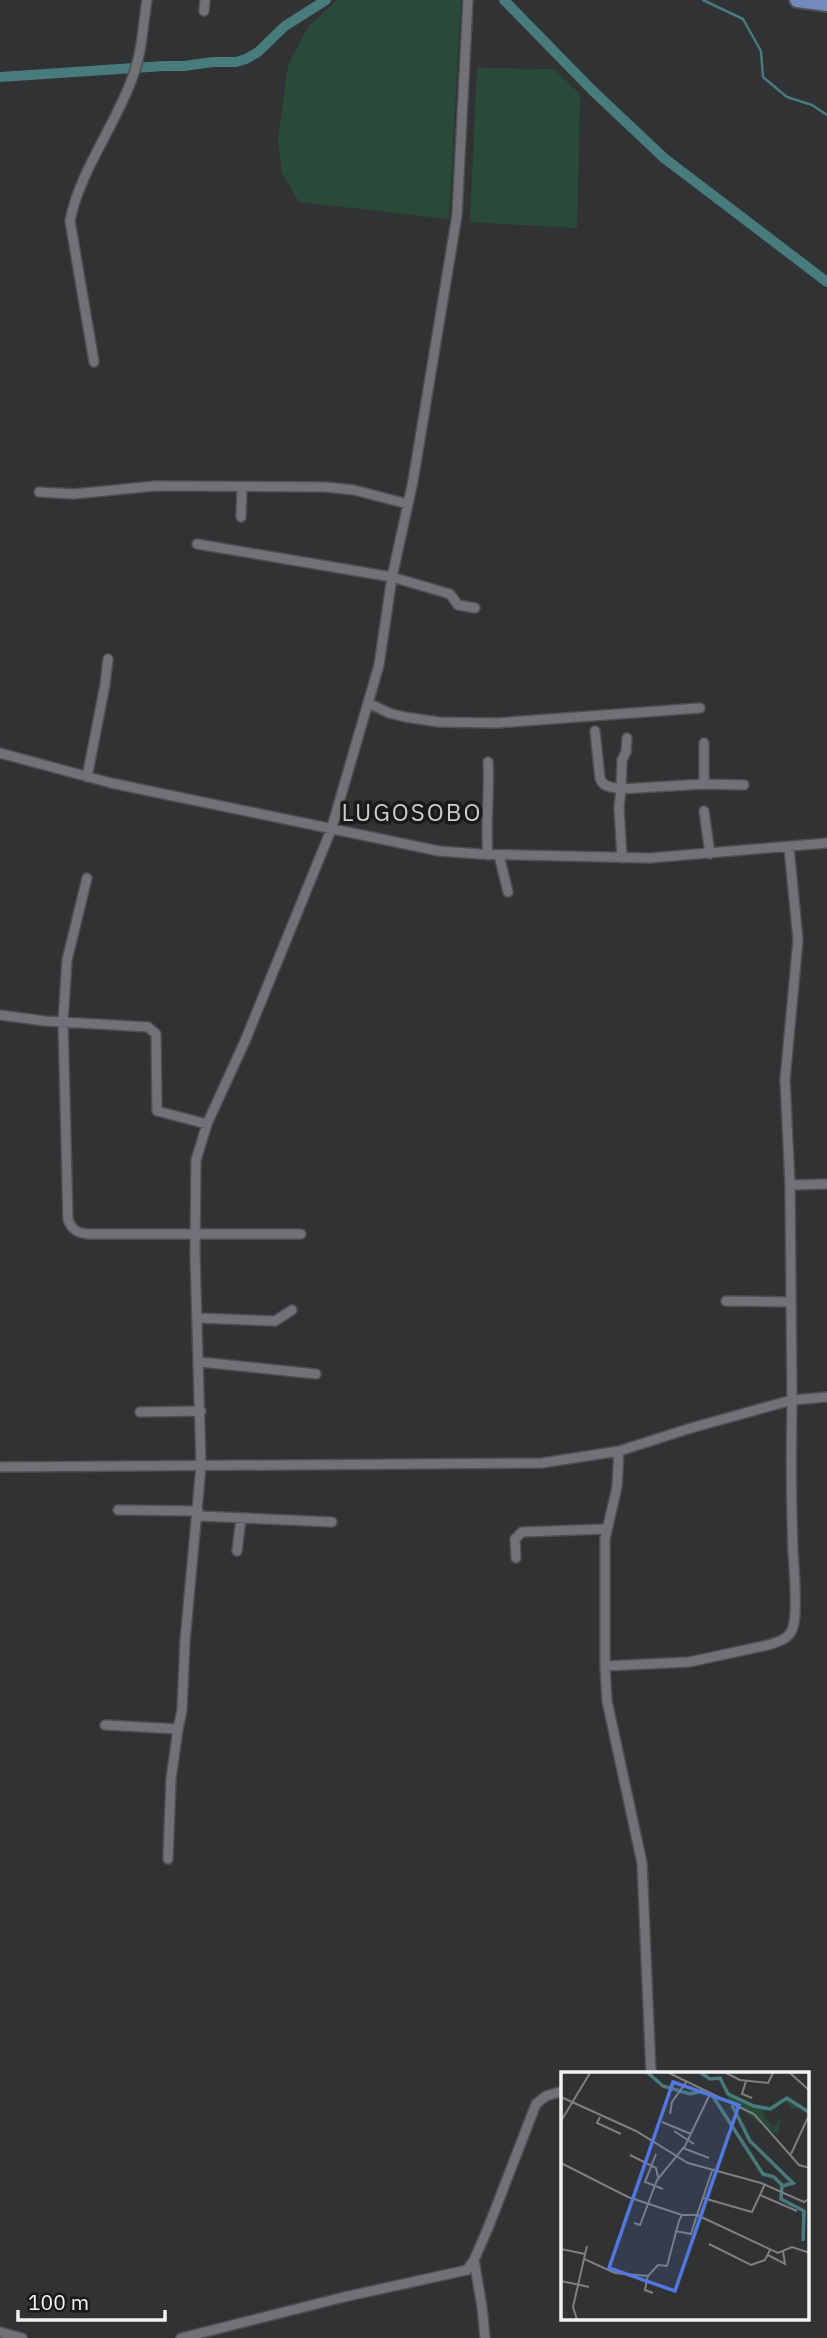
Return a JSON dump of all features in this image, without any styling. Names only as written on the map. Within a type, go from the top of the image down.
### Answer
[{"type":"main road","points":[[798,0],[827,5]]},
{"type":"street","points":[[94,362],[70,221],[86,177],[133,77],[147,0]]},
{"type":"street","points":[[204,11],[205,0]]},
{"type":"street","points":[[168,1859],[171,1779],[178,1728],[201,1466],[195,1234],[196,1160],[206,1124],[246,1041],[331,830],[379,665],[392,577],[408,504],[457,215],[468,0]]},
{"type":"street","points":[[39,492],[74,494],[155,486],[325,487],[354,490],[408,504]]},
{"type":"street","points":[[241,517],[242,487]]},
{"type":"street","points":[[197,544],[392,577],[450,594],[458,605],[475,608]]},
{"type":"street","points":[[86,777],[108,659]]},
{"type":"street","points":[[368,703],[405,717],[439,722],[496,723],[699,708]]},
{"type":"street","points":[[595,731],[601,782],[606,786],[621,789],[704,784],[744,785]]},
{"type":"street","points":[[622,858],[619,808],[622,761],[627,738]]},
{"type":"street","points":[[704,743],[704,784]]},
{"type":"street","points":[[0,753],[86,777],[439,851],[488,855],[622,858],[710,854],[827,843]]},
{"type":"street","points":[[488,762],[488,855]]},
{"type":"street","points":[[704,811],[710,854]]},
{"type":"street","points":[[605,1666],[689,1662],[781,1642],[793,1630],[790,1185],[785,1080],[799,940],[789,848]]},
{"type":"street","points":[[499,855],[508,892]]},
{"type":"street","points":[[88,878],[67,960],[63,1022],[70,1225],[80,1233],[89,1234],[301,1234]]},
{"type":"street","points":[[0,1015],[148,1027],[156,1034],[157,1111],[206,1124]]},
{"type":"street","points":[[790,1185],[827,1184]]},
{"type":"street","points":[[726,1301],[791,1302]]},
{"type":"street","points":[[198,1318],[275,1321],[292,1310]]},
{"type":"street","points":[[200,1362],[316,1374]]},
{"type":"street","points":[[0,1466],[542,1463],[619,1451],[792,1400],[827,1397]]},
{"type":"street","points":[[140,1412],[201,1411]]},
{"type":"street","points":[[619,1451],[617,1487],[606,1529],[605,1666],[607,1701],[642,1863],[650,2072]]},
{"type":"street","points":[[118,1510],[332,1522]]},
{"type":"street","points":[[237,1551],[241,1518]]},
{"type":"street","points":[[516,1558],[515,1539],[522,1532],[606,1529]]},
{"type":"street","points":[[105,1726],[178,1728]]},
{"type":"street","points":[[181,2338],[344,2297],[467,2270],[474,2260],[536,2104],[546,2096],[561,2092]]},
{"type":"street","points":[[474,2260],[485,2338]]},
{"type":"street","points":[[0,2332],[22,2338]]},
{"type":"green space","points":[[337,0],[461,0],[449,219],[299,202],[282,173],[278,141],[288,65],[308,27]]},
{"type":"green space","points":[[477,68],[554,69],[580,94],[577,228],[470,222]]},
{"type":"waterway","points":[[0,77],[236,62],[258,52],[285,26],[326,0]]},
{"type":"waterway","points":[[504,0],[592,90],[664,158],[827,282]]},
{"type":"waterway","points":[[703,0],[743,19],[761,51],[763,77],[787,97],[812,105],[827,115]]},
{"type":"district","name":"LUGOSOBO","points":[[412,813]]}]
